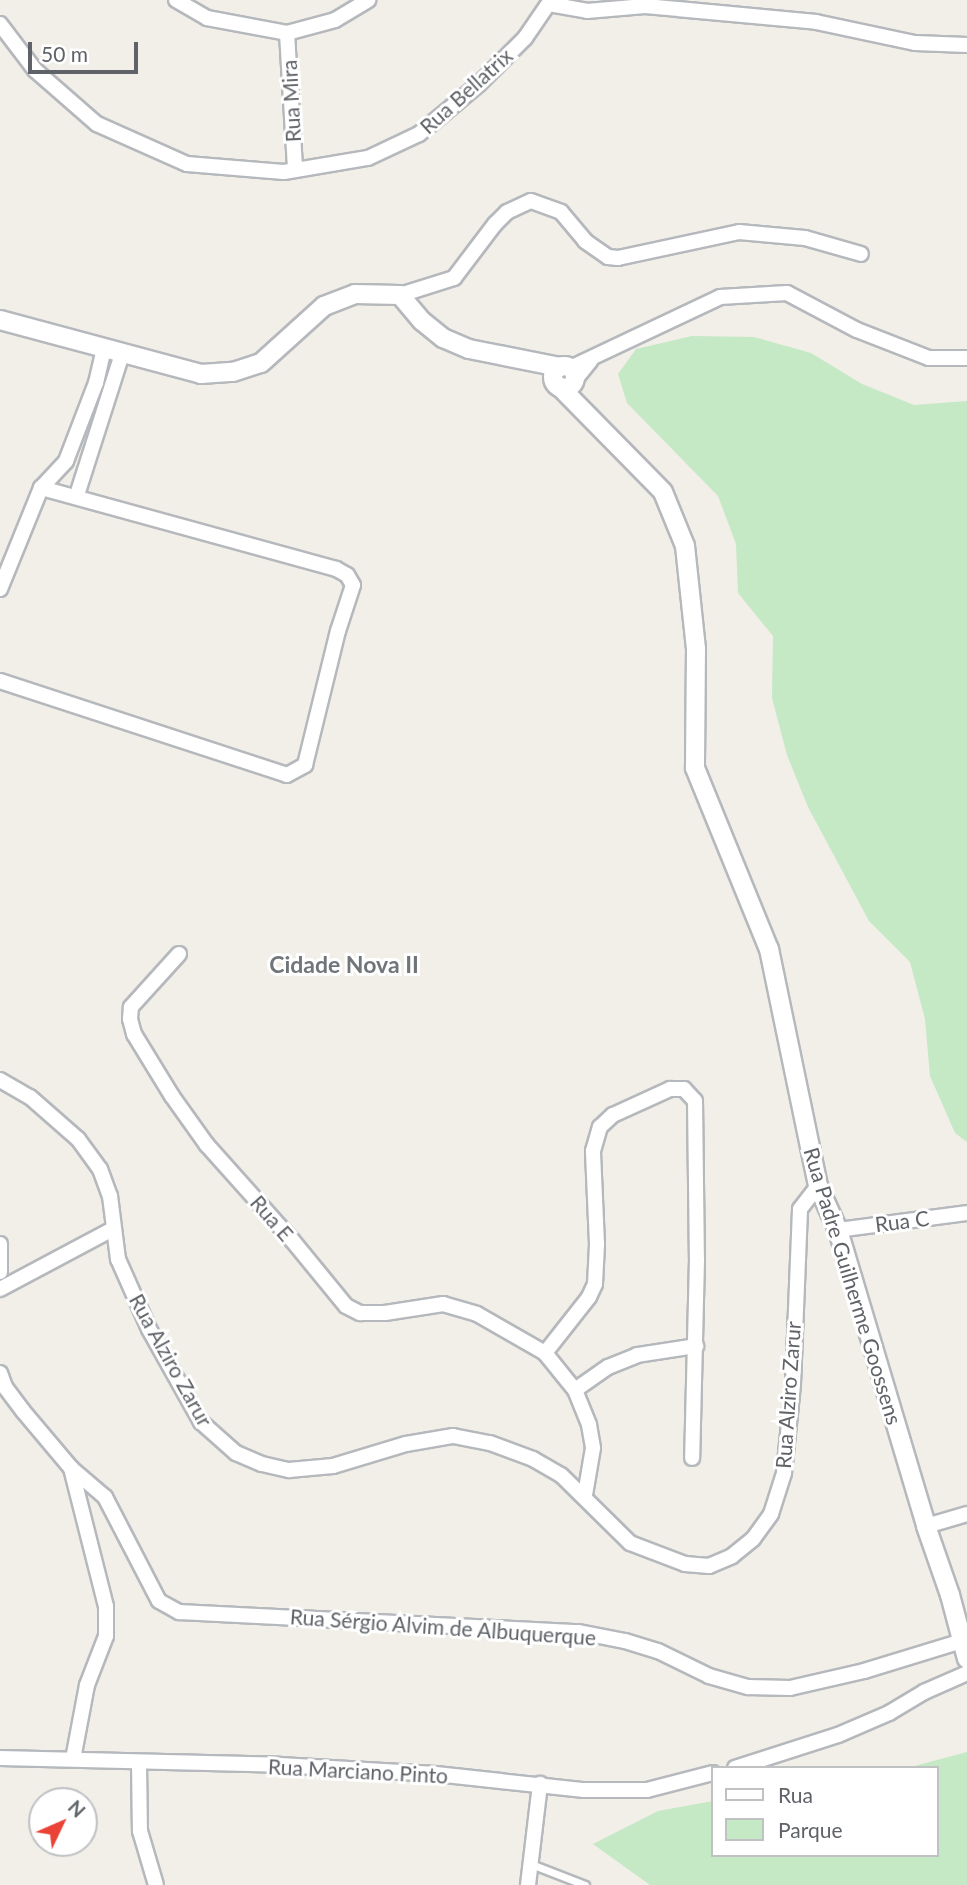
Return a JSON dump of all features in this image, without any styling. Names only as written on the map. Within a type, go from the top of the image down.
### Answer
[{"type":"street","points":[[176,0],[207,18],[287,33],[335,20],[368,0]]},
{"type":"street","name":"Rua Bellatrix","points":[[0,24],[35,70],[97,124],[187,164],[284,172],[369,158],[419,134],[479,84],[524,38],[550,2],[587,11],[645,6],[816,22],[915,43],[967,45]]},
{"type":"street","name":"Rua Mira","points":[[287,33],[295,169]]},
{"type":"street","points":[[0,320],[201,374],[233,372],[261,363],[324,306],[355,295],[400,295],[454,278],[507,212],[531,201],[561,212],[585,241],[608,257],[618,258],[739,232],[805,238],[860,254]]},
{"type":"street","points":[[400,295],[422,321],[443,338],[468,349],[514,360],[565,378],[594,357],[720,297],[787,293],[857,330],[929,358],[967,358]]},
{"type":"street","points":[[0,589],[41,488],[66,461],[96,383],[104,349]]},
{"type":"street","points":[[76,495],[122,354]]},
{"type":"street","name":"Rua Padre Guilherme Goossens","points":[[565,378],[583,414],[663,492],[685,546],[696,649],[695,768],[769,949],[818,1186],[838,1230],[926,1526],[950,1595],[967,1659]]},
{"type":"street","points":[[0,681],[286,775],[305,765],[331,656],[353,585],[347,575],[336,569],[76,495],[41,488]]},
{"type":"street","name":"Rua E","points":[[179,954],[131,1007],[134,1034],[172,1096],[207,1145],[292,1240],[346,1306],[360,1313],[386,1313],[443,1304],[477,1314],[545,1353]]},
{"type":"street","name":"Rua Alziro Zarur","points":[[0,1080],[30,1097],[78,1139],[100,1169],[110,1196],[118,1259],[149,1329],[201,1422],[236,1454],[289,1470],[333,1466],[406,1444],[453,1436],[490,1443],[533,1459],[561,1475],[585,1496],[630,1544],[685,1564],[709,1566],[732,1556],[753,1539],[771,1514],[784,1473],[793,1384],[800,1209],[818,1186]]},
{"type":"street","points":[[585,1496],[593,1448],[589,1425],[575,1390],[545,1353],[589,1297],[594,1284],[595,1138],[613,1115],[670,1089],[684,1089],[695,1101],[696,1346],[692,1458]]},
{"type":"street","name":"Rua C","points":[[838,1230],[967,1213]]},
{"type":"street","points":[[0,1289],[113,1229]]},
{"type":"street","points":[[0,1244],[0,1272]]},
{"type":"street","points":[[575,1390],[608,1367],[637,1355],[696,1346]]},
{"type":"street","name":"Rua Sérgio Alvim de Albuquerque","points":[[0,1373],[5,1387],[23,1411],[71,1468],[104,1497],[159,1601],[179,1612],[579,1632],[647,1648],[709,1676],[748,1687],[790,1688],[864,1671],[961,1642]]},
{"type":"street","points":[[71,1468],[108,1624],[87,1685],[73,1759]]},
{"type":"street","points":[[926,1526],[967,1514]]},
{"type":"street","points":[[741,1766],[838,1735],[890,1713],[924,1692],[967,1673]]},
{"type":"street","name":"Rua Marciano Pinto","points":[[0,1758],[293,1766],[436,1774],[584,1790],[647,1790],[712,1773]]},
{"type":"street","points":[[139,1763],[140,1831],[156,1885]]},
{"type":"street","points":[[528,1885],[540,1784]]},
{"type":"lane","points":[[531,1864],[585,1885]]},
{"type":"green space","points":[[692,336],[754,337],[811,353],[862,384],[914,405],[967,401],[967,1142],[955,1133],[930,1076],[925,1019],[910,962],[869,921],[808,807],[787,755],[772,698],[773,636],[738,593],[736,544],[718,496],[627,403],[618,374],[636,349]]},
{"type":"green space","points":[[967,1752],[967,1885],[650,1885],[593,1844],[658,1811],[712,1801],[712,1857],[939,1857],[939,1766],[914,1766]]},
{"type":"district","name":"Cidade Nova II","points":[[344,964]]}]
